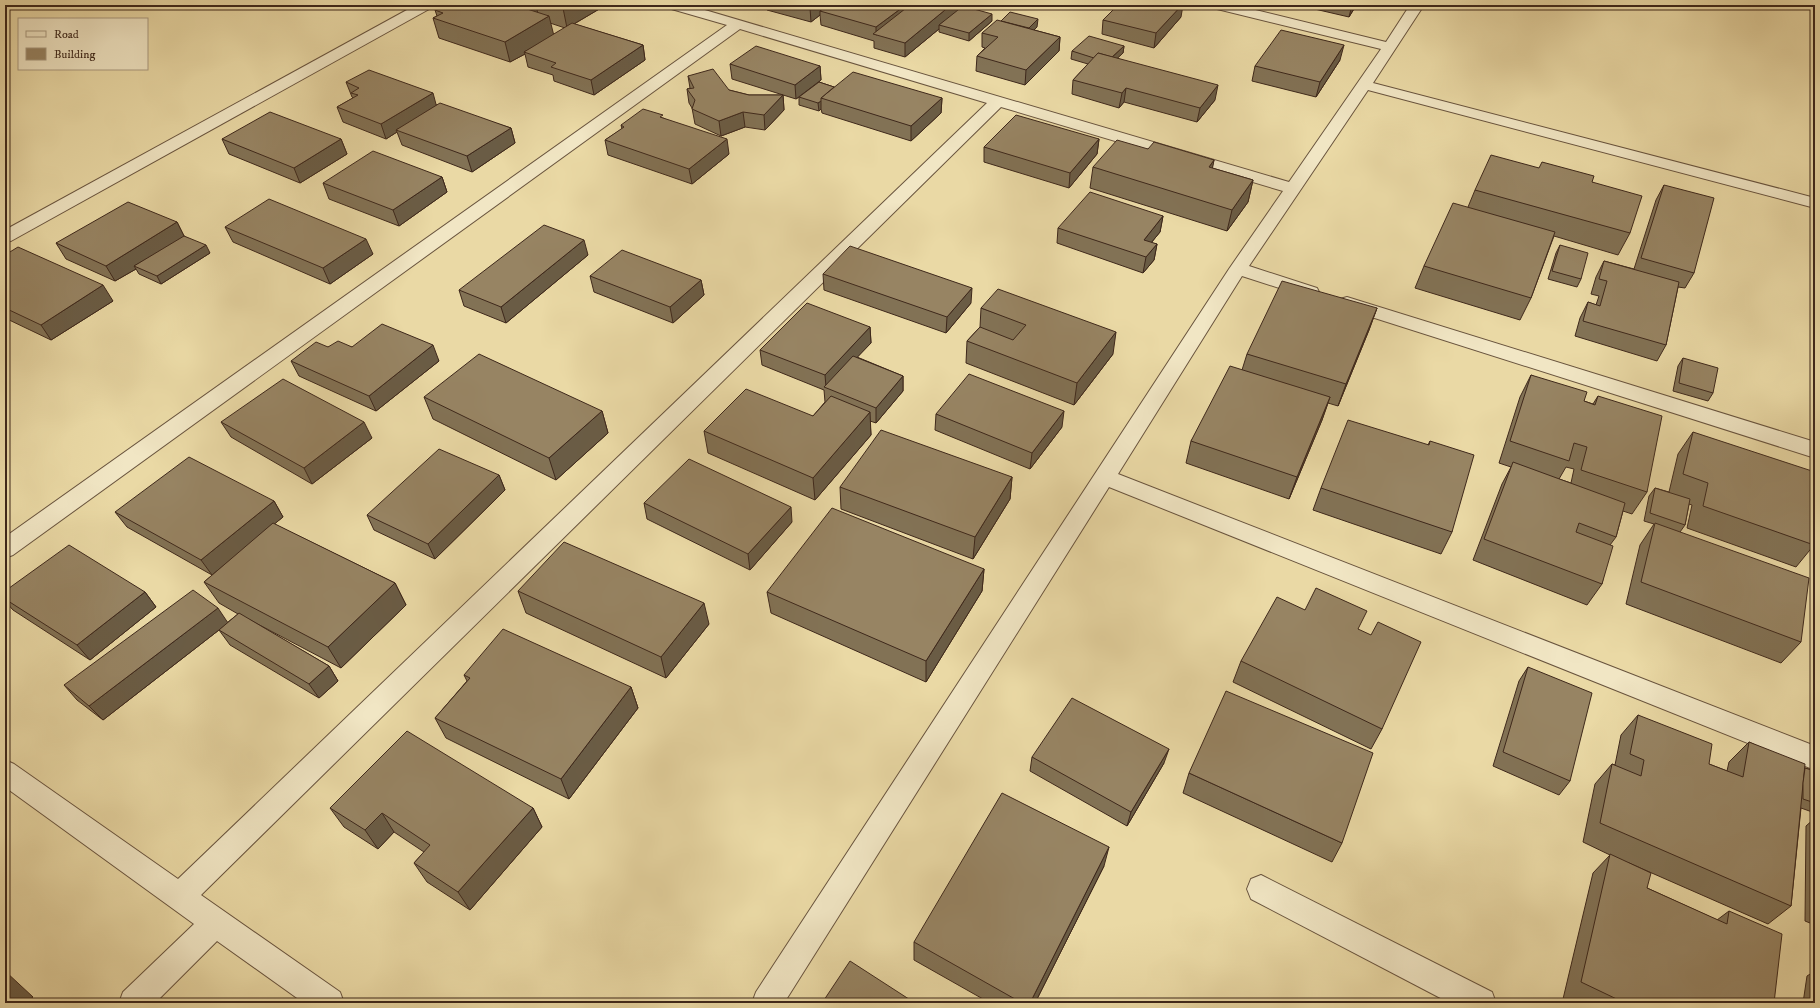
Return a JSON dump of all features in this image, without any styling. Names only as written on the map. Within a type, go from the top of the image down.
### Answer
[{"type":"street","points":[[5,237],[426,5]]},
{"type":"street","points":[[673,5],[1294,189]]},
{"type":"street","points":[[1218,5],[1390,47]]},
{"type":"street","points":[[767,1003],[1238,269],[1365,85],[1417,5]]},
{"type":"street","points":[[5,549],[738,24]]},
{"type":"street","points":[[1365,85],[1815,203]]},
{"type":"street","points":[[179,897],[998,101]]},
{"type":"street","points":[[1238,269],[1815,450]]},
{"type":"street","points":[[1105,477],[1815,758]]},
{"type":"street","points":[[5,772],[329,1003]]},
{"type":"street","points":[[1261,889],[1481,1003]]},
{"type":"street","points":[[134,1003],[215,922]]},
{"type":"building","points":[[444,5],[523,5],[521,7],[549,16],[505,42],[433,18],[443,13],[435,10]]},
{"type":"building","points":[[553,5],[568,5],[563,8]]},
{"type":"building","points":[[798,5],[814,5],[810,8]]},
{"type":"building","points":[[828,5],[895,5],[903,7],[876,27],[820,11]]},
{"type":"building","points":[[910,5],[951,5],[905,43],[873,34]]},
{"type":"building","points":[[1118,5],[1182,5],[1156,33],[1103,20]]},
{"type":"building","points":[[963,6],[992,14],[969,33],[939,25]]},
{"type":"building","points":[[1010,12],[1038,19],[1029,28],[1001,21]]},
{"type":"building","points":[[997,20],[1060,37],[1026,70],[977,56],[998,37],[982,33]]},
{"type":"building","points":[[572,23],[643,45],[591,80],[551,67],[556,63],[524,52]]},
{"type":"building","points":[[1281,30],[1344,45],[1320,82],[1255,66]]},
{"type":"building","points":[[1089,36],[1124,46],[1112,57],[1098,53],[1094,58],[1072,51]]},
{"type":"building","points":[[756,46],[820,66],[795,85],[730,64]]},
{"type":"building","points":[[1098,53],[1218,85],[1200,108],[1126,88],[1122,93],[1073,80]]},
{"type":"building","points":[[713,69],[729,90],[749,95],[783,95],[764,115],[743,112],[719,121],[692,109],[695,100],[687,89],[694,88],[688,76]]},
{"type":"building","points":[[369,70],[433,93],[381,124],[337,107],[358,95],[351,93],[359,88],[346,82]]},
{"type":"building","points":[[853,72],[942,98],[911,126],[821,98]]},
{"type":"building","points":[[819,82],[834,87],[821,98],[821,101],[818,103],[799,97]]},
{"type":"building","points":[[440,103],[511,128],[467,156],[396,130]]},
{"type":"building","points":[[643,109],[663,115],[660,117],[727,139],[689,169],[605,140],[624,127],[621,125]]},
{"type":"building","points":[[270,112],[341,139],[294,168],[222,139]]},
{"type":"building","points":[[1016,115],[1099,139],[1070,173],[984,147]]},
{"type":"building","points":[[1117,140],[1148,149],[1154,142],[1214,160],[1209,167],[1253,180],[1232,210],[1093,167]]},
{"type":"building","points":[[373,151],[442,177],[393,210],[323,183]]},
{"type":"building","points":[[1491,155],[1539,168],[1542,162],[1594,176],[1592,182],[1642,196],[1630,233],[1475,190]]},
{"type":"building","points":[[1664,185],[1714,198],[1694,273],[1641,258]]},
{"type":"building","points":[[1090,192],[1163,216],[1144,240],[1157,244],[1146,257],[1058,228]]},
{"type":"building","points":[[269,199],[366,239],[323,268],[225,227]]},
{"type":"building","points":[[128,202],[177,222],[106,266],[56,243]]},
{"type":"building","points":[[1453,203],[1555,232],[1531,298],[1424,266]]},
{"type":"building","points":[[544,225],[584,240],[501,307],[459,290]]},
{"type":"building","points":[[184,236],[206,245],[157,276],[134,266]]},
{"type":"building","points":[[1560,245],[1588,253],[1581,279],[1552,271]]},
{"type":"building","points":[[850,246],[972,288],[947,317],[823,274]]},
{"type":"building","points":[[18,247],[103,285],[41,325],[5,308],[5,255]]},
{"type":"building","points":[[622,250],[701,280],[670,307],[590,276]]},
{"type":"building","points":[[1604,261],[1679,282],[1666,345],[1583,321],[1588,302],[1600,306],[1607,281],[1599,279]]},
{"type":"building","points":[[1282,281],[1377,308],[1346,384],[1247,354]]},
{"type":"building","points":[[998,289],[1116,332],[1077,383],[967,341],[980,327],[1013,340],[1026,325],[981,308]]},
{"type":"building","points":[[807,303],[870,327],[825,375],[760,350]]},
{"type":"building","points":[[382,324],[433,345],[369,396],[291,361],[316,342],[328,347],[338,341],[352,347]]},
{"type":"building","points":[[479,354],[602,411],[549,458],[424,397]]},
{"type":"building","points":[[853,356],[903,376],[876,408],[824,387]]},
{"type":"building","points":[[1683,358],[1718,368],[1713,393],[1679,383]]},
{"type":"building","points":[[1230,366],[1330,397],[1297,477],[1191,441]]},
{"type":"building","points":[[969,374],[1064,411],[1032,453],[936,414]]},
{"type":"building","points":[[1531,375],[1587,392],[1584,401],[1595,405],[1598,396],[1662,416],[1647,492],[1581,470],[1587,447],[1574,443],[1569,461],[1510,441]]},
{"type":"building","points":[[283,379],[364,422],[304,468],[221,422]]},
{"type":"building","points":[[746,389],[813,416],[831,396],[870,412],[813,478],[704,431]]},
{"type":"building","points":[[1348,420],[1429,445],[1430,441],[1474,455],[1452,532],[1321,488]]},
{"type":"building","points":[[881,430],[1012,477],[975,537],[840,487]]},
{"type":"building","points":[[1693,432],[1815,472],[1814,545],[1703,506],[1708,483],[1683,474]]},
{"type":"building","points":[[439,449],[499,475],[428,544],[367,515]]},
{"type":"building","points":[[189,457],[274,501],[201,560],[115,512]]},
{"type":"building","points":[[689,459],[791,507],[748,554],[644,503]]},
{"type":"building","points":[[1513,462],[1625,503],[1616,537],[1579,523],[1576,532],[1613,546],[1602,584],[1484,539]]},
{"type":"building","points":[[1655,488],[1690,499],[1685,525],[1650,513]]},
{"type":"building","points":[[832,508],[984,569],[926,661],[767,592]]},
{"type":"building","points":[[273,523],[395,583],[328,647],[204,582]]},
{"type":"building","points":[[1655,523],[1809,578],[1801,642],[1641,582]]},
{"type":"building","points":[[564,542],[704,603],[661,657],[518,591]]},
{"type":"building","points":[[69,545],[145,592],[77,645],[5,599],[5,591]]},
{"type":"building","points":[[1316,588],[1367,611],[1358,629],[1371,635],[1378,622],[1421,642],[1382,729],[1241,661],[1277,597],[1305,610]]},
{"type":"building","points":[[193,590],[218,608],[89,706],[64,685]]},
{"type":"building","points":[[239,613],[329,666],[309,684],[219,630]]},
{"type":"building","points":[[503,629],[631,687],[561,779],[435,718],[470,678],[464,675]]},
{"type":"building","points":[[1528,667],[1592,693],[1570,781],[1503,752]]},
{"type":"building","points":[[1226,691],[1373,753],[1342,843],[1189,773]]},
{"type":"building","points":[[1072,698],[1169,749],[1131,812],[1032,757]]},
{"type":"building","points":[[1638,715],[1712,744],[1709,764],[1743,777],[1749,742],[1805,764],[1791,906],[1600,823],[1612,764],[1641,776],[1644,760],[1630,754]]},
{"type":"building","points":[[407,731],[533,808],[458,892],[414,863],[430,845],[382,813],[365,830],[330,808]]},
{"type":"building","points":[[1805,768],[1815,771],[1815,803],[1803,799]]},
{"type":"building","points":[[1002,793],[1109,847],[1030,1003],[1022,1003],[914,942]]},
{"type":"building","points":[[1610,854],[1651,873],[1647,888],[1727,924],[1729,911],[1782,934],[1774,1003],[1625,1003],[1581,982]]},
{"type":"building","points":[[850,961],[915,1003],[822,1003]]},
{"type":"building","points":[[5,976],[9,980],[5,984]]}]
